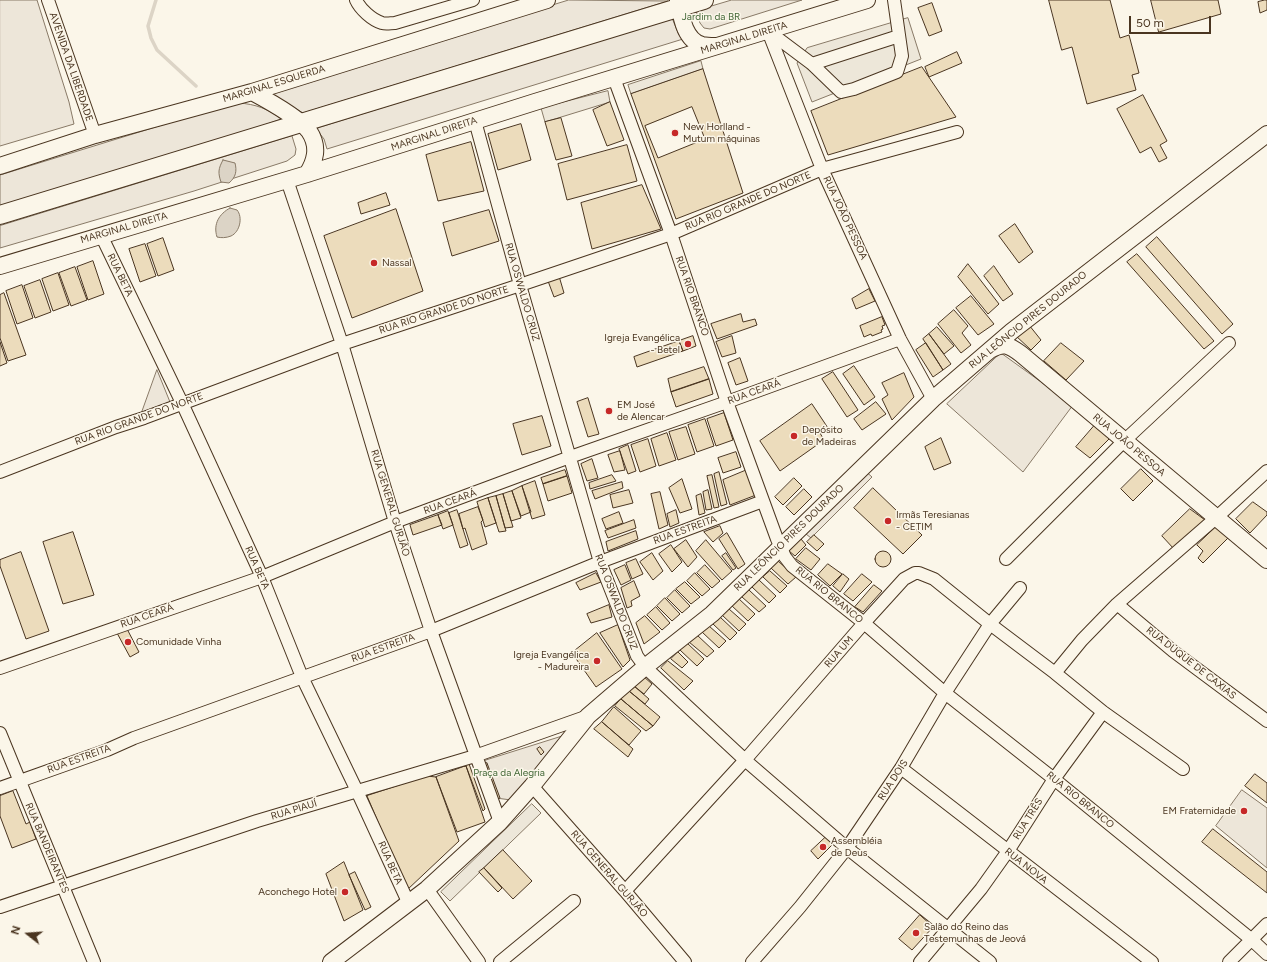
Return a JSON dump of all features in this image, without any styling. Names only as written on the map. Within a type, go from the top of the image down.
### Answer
[{"type":"highway","points":[[0,216],[679,4],[704,0]]},
{"type":"main road","name":"MARGINAL ESQUERDA","points":[[0,166],[95,135],[252,92],[547,0]]},
{"type":"main road","name":"MARGINAL DIREITA","points":[[0,266],[307,174],[867,0]]},
{"type":"main road","points":[[679,4],[685,28],[695,42],[702,45],[716,47]]},
{"type":"main road","points":[[252,92],[268,100],[301,123],[308,130],[313,138],[316,153],[307,174]]},
{"type":"main road","name":"RUA LEÔNCIO PIRES DOURADO","points":[[331,962],[409,904],[500,822],[532,786],[588,716],[645,667],[712,614],[934,399],[987,352],[1012,330],[1267,134]]},
{"type":"main road","name":"RUA JOÃO PESSOA","points":[[987,352],[1002,345],[1014,349],[1267,560]]},
{"type":"street","name":"AVENIDA DA LIBERDADE","points":[[48,0],[95,135]]},
{"type":"street","points":[[356,0],[358,4],[375,20],[383,23],[395,23],[473,0]]},
{"type":"street","points":[[768,31],[812,64],[841,92],[854,89],[897,72],[902,56],[894,0]]},
{"type":"street","name":"RUA JOÃO PESSOA","points":[[768,31],[822,169],[900,339],[934,399]]},
{"type":"street","points":[[812,64],[899,36]]},
{"type":"street","name":"RUA RIO BRANCO","points":[[614,78],[671,234],[728,402],[780,547],[785,557],[792,566],[864,623],[945,693],[1054,778],[1252,940],[1267,954]]},
{"type":"street","name":"RUA OSWALDO CRUZ","points":[[475,121],[520,285],[600,562],[637,656],[645,667],[745,760],[847,848],[990,962]]},
{"type":"street","name":"RUA RIO GRANDE DO NORTE","points":[[0,472],[116,427],[144,418],[342,344],[671,234],[822,169],[957,132]]},
{"type":"street","name":"RUA GENERAL GURJÃO","points":[[287,180],[342,344],[395,522],[431,631],[500,822]]},
{"type":"street","name":"RUA BETA","points":[[101,235],[182,403],[262,577],[302,677],[409,904]]},
{"type":"street","name":"RUA CEARÁ","points":[[0,668],[262,577],[395,522],[570,457],[728,402],[900,339]]},
{"type":"street","points":[[1006,559],[1124,440],[1229,343]]},
{"type":"street","points":[[1055,673],[1082,640],[1117,604],[1217,517],[1267,471]]},
{"type":"street","name":"RUA ESTREITA","points":[[0,788],[431,631],[600,562],[764,501]]},
{"type":"street","name":"RUA UM","points":[[625,891],[745,760],[904,579],[915,573],[919,573],[934,579],[1103,712],[1183,769]]},
{"type":"street","name":"RUA DOIS","points":[[752,962],[800,908],[847,848],[901,768],[945,693],[990,624],[1020,588]]},
{"type":"street","name":"RUA DUQUE DE CAXIAS","points":[[1117,604],[1173,651],[1267,721]]},
{"type":"street","name":"RUA TRÊS","points":[[920,962],[981,889],[1008,851],[1054,778],[1103,712]]},
{"type":"street","name":"RUA PIAUÍ","points":[[0,907],[257,821],[476,756],[588,716]]},
{"type":"street","name":"RUA BANDEIRANTES","points":[[0,734],[94,962]]},
{"type":"street","name":"RUA NOVA","points":[[901,768],[1152,962]]},
{"type":"street","name":"RUA GENERAL GURJÃO","points":[[532,786],[625,891],[685,962]]},
{"type":"street","points":[[427,889],[479,962]]},
{"type":"street","points":[[500,962],[574,901]]},
{"type":"street","points":[[1229,962],[1267,924]]},
{"type":"green space","points":[[0,0],[37,0],[69,102],[74,124],[0,146]]},
{"type":"green space","points":[[569,0],[668,1],[303,113],[270,92]]},
{"type":"green space","name":"Jardim da BR","points":[[732,0],[802,0],[710,29],[704,28],[700,23],[696,11]]},
{"type":"green space","points":[[672,18],[679,35],[683,39],[327,149],[324,139],[317,130],[318,128]]},
{"type":"green space","points":[[239,103],[262,108],[272,112],[281,119],[231,137],[0,207],[0,175],[230,104]]},
{"type":"green space","points":[[292,136],[296,149],[295,155],[287,161],[194,191],[0,248],[0,226]]},
{"type":"green space","points":[[1001,353],[1073,405],[1023,472],[947,404]]},
{"type":"green space","points":[[157,370],[170,402],[142,412]]},
{"type":"green space","points":[[863,469],[872,477],[811,538],[801,530]]},
{"type":"green space","name":"Praça da Alegria","points":[[566,735],[511,800],[496,798],[484,761]]},
{"type":"green space","points":[[1242,790],[1267,808],[1267,868],[1216,826]]},
{"type":"shaded area","points":[[908,18],[921,59],[812,102],[797,63],[807,48]]},
{"type":"shaded area","points":[[701,61],[703,69],[631,94],[628,85]]},
{"type":"shaded area","points":[[608,91],[610,102],[545,122],[541,108]]},
{"type":"shaded area","points":[[223,160],[235,163],[235,174],[229,183],[221,182],[220,179],[219,169]]},
{"type":"shaded area","points":[[230,208],[237,210],[240,216],[240,224],[237,231],[231,236],[224,238],[217,237],[216,224],[220,216]]},
{"type":"shaded area","points":[[532,804],[541,813],[450,901],[441,892]]},
{"type":"building","points":[[1049,0],[1110,0],[1120,38],[1129,35],[1139,73],[1132,75],[1136,90],[1087,104],[1072,47],[1062,50]]},
{"type":"building","points":[[1151,0],[1218,0],[1221,14],[1159,32]]},
{"type":"building","points":[[1267,0],[1267,10],[1260,13],[1258,2]]},
{"type":"building","points":[[932,3],[942,31],[929,36],[918,8]]},
{"type":"building","points":[[957,52],[962,63],[929,77],[925,67]]},
{"type":"building","points":[[922,67],[956,117],[828,155],[811,111]]},
{"type":"building","points":[[703,69],[743,193],[676,219],[631,94]]},
{"type":"building","points":[[1143,95],[1167,141],[1160,145],[1167,158],[1159,162],[1151,147],[1140,153],[1117,109]]},
{"type":"building","points":[[610,102],[624,140],[607,146],[593,110]]},
{"type":"building","name":"New Horlland - Mutum máquinas","points":[[692,107],[705,139],[658,158],[645,126]]},
{"type":"building","points":[[561,118],[572,156],[556,160],[545,122]]},
{"type":"building","points":[[521,124],[531,160],[498,170],[488,134]]},
{"type":"building","points":[[471,142],[484,191],[438,201],[426,155]]},
{"type":"building","points":[[627,145],[637,181],[567,200],[558,164]]},
{"type":"building","points":[[642,185],[661,229],[592,249],[581,203]]},
{"type":"building","points":[[386,193],[390,205],[361,214],[358,203]]},
{"type":"building","name":"Nassal","points":[[396,209],[423,291],[352,318],[324,236]]},
{"type":"building","points":[[489,210],[499,241],[452,256],[443,223]]},
{"type":"building","points":[[1015,224],[1033,252],[1019,263],[999,236]]},
{"type":"building","points":[[1157,237],[1233,324],[1222,334],[1146,247]]},
{"type":"building","points":[[163,238],[174,270],[158,276],[147,244]]},
{"type":"building","points":[[145,244],[156,276],[140,282],[129,249]]},
{"type":"building","points":[[1137,254],[1214,341],[1204,349],[1127,262]]},
{"type":"building","points":[[93,261],[104,294],[88,300],[77,267]]},
{"type":"building","points":[[968,264],[999,304],[988,314],[958,277]]},
{"type":"building","points":[[994,266],[1013,294],[1003,301],[984,276]]},
{"type":"building","points":[[75,267],[87,300],[71,306],[59,273]]},
{"type":"building","points":[[58,273],[69,305],[53,311],[42,279]]},
{"type":"building","points":[[559,276],[564,293],[554,297],[548,281]]},
{"type":"building","points":[[40,280],[51,312],[35,318],[24,286]]},
{"type":"building","points":[[22,285],[33,318],[17,324],[6,291]]},
{"type":"building","points":[[869,289],[875,301],[856,309],[852,299]]},
{"type":"building","points":[[4,293],[26,355],[8,361],[0,338],[0,295]]},
{"type":"building","points":[[971,296],[994,324],[978,335],[956,308]]},
{"type":"building","points":[[954,310],[968,326],[962,333],[971,345],[961,353],[938,324]]},
{"type":"building","points":[[741,314],[743,322],[755,319],[757,325],[717,339],[711,324]]},
{"type":"building","points":[[882,317],[885,325],[882,326],[882,332],[864,337],[860,326]]},
{"type":"building","points":[[1029,325],[1041,340],[1031,350],[1015,335]]},
{"type":"building","points":[[937,327],[954,346],[944,354],[929,334]]},
{"type":"building","points":[[929,334],[951,364],[943,370],[923,339]]},
{"type":"building","name":"Igreja Evangélica - Betel","points":[[693,336],[696,346],[683,351],[679,341]]},
{"type":"building","points":[[732,336],[736,353],[722,357],[716,342]]},
{"type":"building","points":[[679,341],[683,351],[637,367],[634,357]]},
{"type":"building","points":[[0,342],[7,363],[0,366]]},
{"type":"building","points":[[926,343],[943,370],[933,377],[916,350]]},
{"type":"building","points":[[1061,343],[1084,361],[1066,380],[1044,361]]},
{"type":"building","points":[[740,358],[748,381],[736,385],[728,363]]},
{"type":"building","points":[[854,366],[875,397],[864,405],[843,374]]},
{"type":"building","points":[[704,367],[709,379],[671,392],[668,379]]},
{"type":"building","points":[[833,372],[858,410],[847,417],[822,379]]},
{"type":"building","points":[[904,373],[914,397],[892,420],[882,399],[888,395],[882,383]]},
{"type":"building","points":[[709,379],[713,394],[676,407],[671,392]]},
{"type":"building","points":[[588,398],[599,434],[588,437],[577,402]]},
{"type":"building","points":[[876,402],[886,414],[862,430],[854,419]]},
{"type":"building","name":"Depósito de Madeiras","points":[[812,404],[828,428],[820,433],[824,440],[780,471],[760,441]]},
{"type":"building","points":[[724,413],[733,440],[716,446],[707,419]]},
{"type":"building","points":[[542,416],[551,446],[522,455],[513,424]]},
{"type":"building","points":[[705,419],[714,446],[697,452],[688,425]]},
{"type":"building","points":[[1095,425],[1109,439],[1090,458],[1076,447]]},
{"type":"building","points":[[686,427],[695,454],[678,460],[669,432]]},
{"type":"building","points":[[667,433],[676,460],[659,466],[651,439]]},
{"type":"building","points":[[941,438],[951,463],[934,470],[925,447]]},
{"type":"building","points":[[648,439],[656,466],[640,472],[631,445]]},
{"type":"building","points":[[628,445],[636,471],[628,474],[619,449]]},
{"type":"building","points":[[620,451],[625,470],[614,472],[608,455]]},
{"type":"building","points":[[736,452],[741,467],[723,473],[718,458]]},
{"type":"building","points":[[592,459],[598,478],[587,481],[581,464]]},
{"type":"building","points":[[1141,469],[1153,481],[1133,501],[1121,489]]},
{"type":"building","points":[[565,470],[567,476],[543,484],[541,478]]},
{"type":"building","points":[[747,470],[756,495],[730,505],[723,480]]},
{"type":"building","points":[[719,472],[727,504],[721,506],[714,474]]},
{"type":"building","points":[[612,475],[616,481],[590,489],[589,483]]},
{"type":"building","points":[[712,475],[719,507],[714,508],[707,476]]},
{"type":"building","points":[[567,476],[572,493],[548,501],[543,484]]},
{"type":"building","points":[[794,478],[802,486],[783,505],[775,497]]},
{"type":"building","points":[[682,479],[692,509],[680,513],[669,488]]},
{"type":"building","points":[[535,481],[545,515],[532,519],[522,486]]},
{"type":"building","points":[[622,482],[623,488],[595,499],[592,491]]},
{"type":"building","points":[[522,486],[531,512],[521,516],[512,491]]},
{"type":"building","name":"Irmãs Teresianas - CETIM","points":[[873,488],[922,535],[903,554],[854,508]]},
{"type":"building","points":[[804,489],[812,497],[794,515],[786,507]]},
{"type":"building","points":[[629,490],[633,503],[613,508],[610,495]]},
{"type":"building","points":[[708,490],[712,509],[706,510],[703,492]]},
{"type":"building","points":[[512,491],[521,518],[511,521],[503,494]]},
{"type":"building","points":[[660,492],[668,525],[659,529],[651,494]]},
{"type":"building","points":[[503,494],[513,527],[505,528],[496,496]]},
{"type":"building","points":[[701,494],[705,513],[699,515],[696,496]]},
{"type":"building","points":[[496,496],[506,531],[499,532],[488,498]]},
{"type":"building","points":[[488,498],[496,523],[485,527],[477,502]]},
{"type":"building","points":[[1253,502],[1267,512],[1267,515],[1250,533],[1236,519]]},
{"type":"building","points":[[478,507],[483,520],[481,522],[487,544],[472,550],[465,528],[463,529],[459,514]]},
{"type":"building","points":[[1190,509],[1205,520],[1174,549],[1162,536]]},
{"type":"building","points":[[457,510],[468,545],[460,548],[449,513]]},
{"type":"building","points":[[676,510],[679,523],[670,527],[667,514]]},
{"type":"building","points":[[448,511],[453,525],[443,529],[438,515]]},
{"type":"building","points":[[619,512],[623,523],[606,529],[602,519]]},
{"type":"building","points":[[438,515],[442,525],[413,535],[410,525]]},
{"type":"building","points":[[634,520],[636,528],[608,538],[605,531]]},
{"type":"building","points":[[720,526],[723,533],[713,542],[704,532]]},
{"type":"building","points":[[1217,526],[1228,538],[1203,563],[1198,558],[1203,551],[1197,545]]},
{"type":"building","points":[[636,531],[638,539],[608,551],[606,542]]},
{"type":"building","points":[[73,532],[94,595],[63,604],[43,542]]},
{"type":"building","points":[[727,533],[745,564],[738,569],[719,539]]},
{"type":"building","points":[[814,535],[824,544],[817,551],[807,542]]},
{"type":"building","points":[[801,539],[806,545],[795,556],[789,551]]},
{"type":"building","points":[[686,540],[697,557],[688,567],[674,549]]},
{"type":"building","points":[[706,540],[732,571],[722,580],[696,551]]},
{"type":"building","points":[[671,545],[682,562],[672,572],[659,554]]},
{"type":"building","points":[[806,548],[820,559],[811,570],[796,559]]},
{"type":"building","points":[[883,551],[889,553],[891,559],[889,565],[883,567],[877,565],[875,559],[877,553]]},
{"type":"building","points":[[21,552],[49,631],[26,639],[0,566],[0,560]]},
{"type":"building","points":[[652,553],[663,571],[653,580],[640,562]]},
{"type":"building","points":[[726,553],[736,568],[733,570],[722,556]]},
{"type":"building","points":[[636,559],[643,574],[632,579],[626,563]]},
{"type":"building","points":[[778,561],[796,577],[788,584],[771,568]]},
{"type":"building","points":[[828,564],[842,574],[830,586],[818,575]]},
{"type":"building","points":[[625,565],[631,580],[621,585],[614,570]]},
{"type":"building","points":[[705,565],[720,581],[712,588],[697,573]]},
{"type":"building","points":[[770,571],[787,586],[780,593],[763,577]]},
{"type":"building","points":[[596,573],[601,582],[580,590],[576,583]]},
{"type":"building","points":[[695,573],[710,589],[702,596],[687,581]]},
{"type":"building","points":[[843,574],[849,579],[840,592],[833,586]]},
{"type":"building","points":[[862,574],[872,582],[853,601],[844,594]]},
{"type":"building","points":[[759,580],[776,596],[769,603],[752,587]]},
{"type":"building","points":[[634,581],[640,596],[631,601],[632,606],[627,608],[621,588]]},
{"type":"building","points":[[685,582],[700,597],[691,604],[676,589]]},
{"type":"building","points":[[874,585],[882,591],[863,612],[855,607]]},
{"type":"building","points":[[675,590],[690,606],[682,613],[667,598]]},
{"type":"building","points":[[749,590],[766,606],[759,612],[742,597]]},
{"type":"building","points":[[665,598],[680,614],[672,621],[657,606]]},
{"type":"building","points":[[738,598],[755,614],[748,621],[731,605]]},
{"type":"building","points":[[609,605],[612,617],[591,623],[587,614]]},
{"type":"building","points":[[656,607],[670,623],[662,630],[647,615]]},
{"type":"building","points":[[729,609],[746,624],[739,631],[722,615]]},
{"type":"building","points":[[645,616],[660,632],[644,644],[636,623]]},
{"type":"building","points":[[720,617],[737,633],[730,640],[713,624]]},
{"type":"building","points":[[618,625],[630,660],[623,667],[600,633]]},
{"type":"building","points":[[709,626],[726,641],[719,648],[702,632]]},
{"type":"building","name":"Comunidade Vinha","points":[[126,627],[139,652],[130,657],[117,633]]},
{"type":"building","name":"Igreja Evangélica - Madureira","points":[[597,633],[622,669],[596,687],[572,653]]},
{"type":"building","points":[[697,635],[714,651],[707,657],[689,642]]},
{"type":"building","points":[[687,643],[704,659],[697,666],[680,650]]},
{"type":"building","points":[[678,652],[688,662],[682,668],[671,659]]},
{"type":"building","points":[[668,661],[693,681],[684,690],[661,668]]},
{"type":"building","points":[[643,676],[652,684],[644,694],[634,686]]},
{"type":"building","points":[[634,686],[649,699],[645,704],[629,691]]},
{"type":"building","points":[[629,691],[660,717],[653,726],[621,699]]},
{"type":"building","points":[[621,699],[653,726],[646,731],[615,706]]},
{"type":"building","points":[[614,707],[641,731],[629,745],[602,722]]},
{"type":"building","points":[[602,722],[633,749],[628,757],[594,729]]},
{"type":"building","points":[[540,747],[544,752],[541,755],[537,749]]},
{"type":"building","points":[[468,761],[485,809],[483,811],[466,766],[458,767]]},
{"type":"building","points":[[487,763],[500,798],[495,800],[482,765]]},
{"type":"building","points":[[466,766],[485,822],[457,832],[436,777]]},
{"type":"building","points":[[1255,774],[1267,783],[1267,803],[1245,786]]},
{"type":"building","points":[[427,776],[436,777],[459,841],[407,890],[367,796]]},
{"type":"building","points":[[13,791],[26,824],[30,822],[36,839],[12,848],[0,816],[0,796]]},
{"type":"building","points":[[1213,829],[1267,872],[1267,893],[1202,842]]},
{"type":"building","name":"Assembléia de Deus","points":[[827,836],[834,843],[818,859],[811,851]]},
{"type":"building","points":[[503,850],[532,881],[513,899],[484,868]]},
{"type":"building","name":"Aconchego Hotel","points":[[344,862],[363,910],[344,921],[326,874]]},
{"type":"building","points":[[484,868],[502,888],[498,892],[479,872]]},
{"type":"building","points":[[355,872],[371,907],[365,910],[349,875]]},
{"type":"building","name":"Salão do Reino das Testemunhas de Jeová","points":[[920,915],[933,927],[912,950],[899,939]]},
{"type":"waterway","points":[[156,0],[148,26],[151,38],[157,50],[196,86]]},
{"type":"place","name":"New Horlland - Mutum máquinas","points":[[675,133]]},
{"type":"place","name":"Nassal","points":[[374,263]]},
{"type":"place","name":"Igreja Evangélica - Betel","points":[[688,344]]},
{"type":"place","name":"EM José de Alencar","points":[[609,411]]},
{"type":"place","name":"Depósito de Madeiras","points":[[794,436]]},
{"type":"place","name":"Irmãs Teresianas - CETIM","points":[[888,521]]},
{"type":"place","name":"Comunidade Vinha","points":[[128,642]]},
{"type":"place","name":"Igreja Evangélica - Madureira","points":[[597,661]]},
{"type":"place","name":"EM Fraternidade","points":[[1244,811]]},
{"type":"place","name":"Assembléia de Deus","points":[[823,847]]},
{"type":"place","name":"Aconchego Hotel","points":[[345,892]]},
{"type":"place","name":"Salão do Reino das Testemunhas de Jeová","points":[[916,933]]}]
